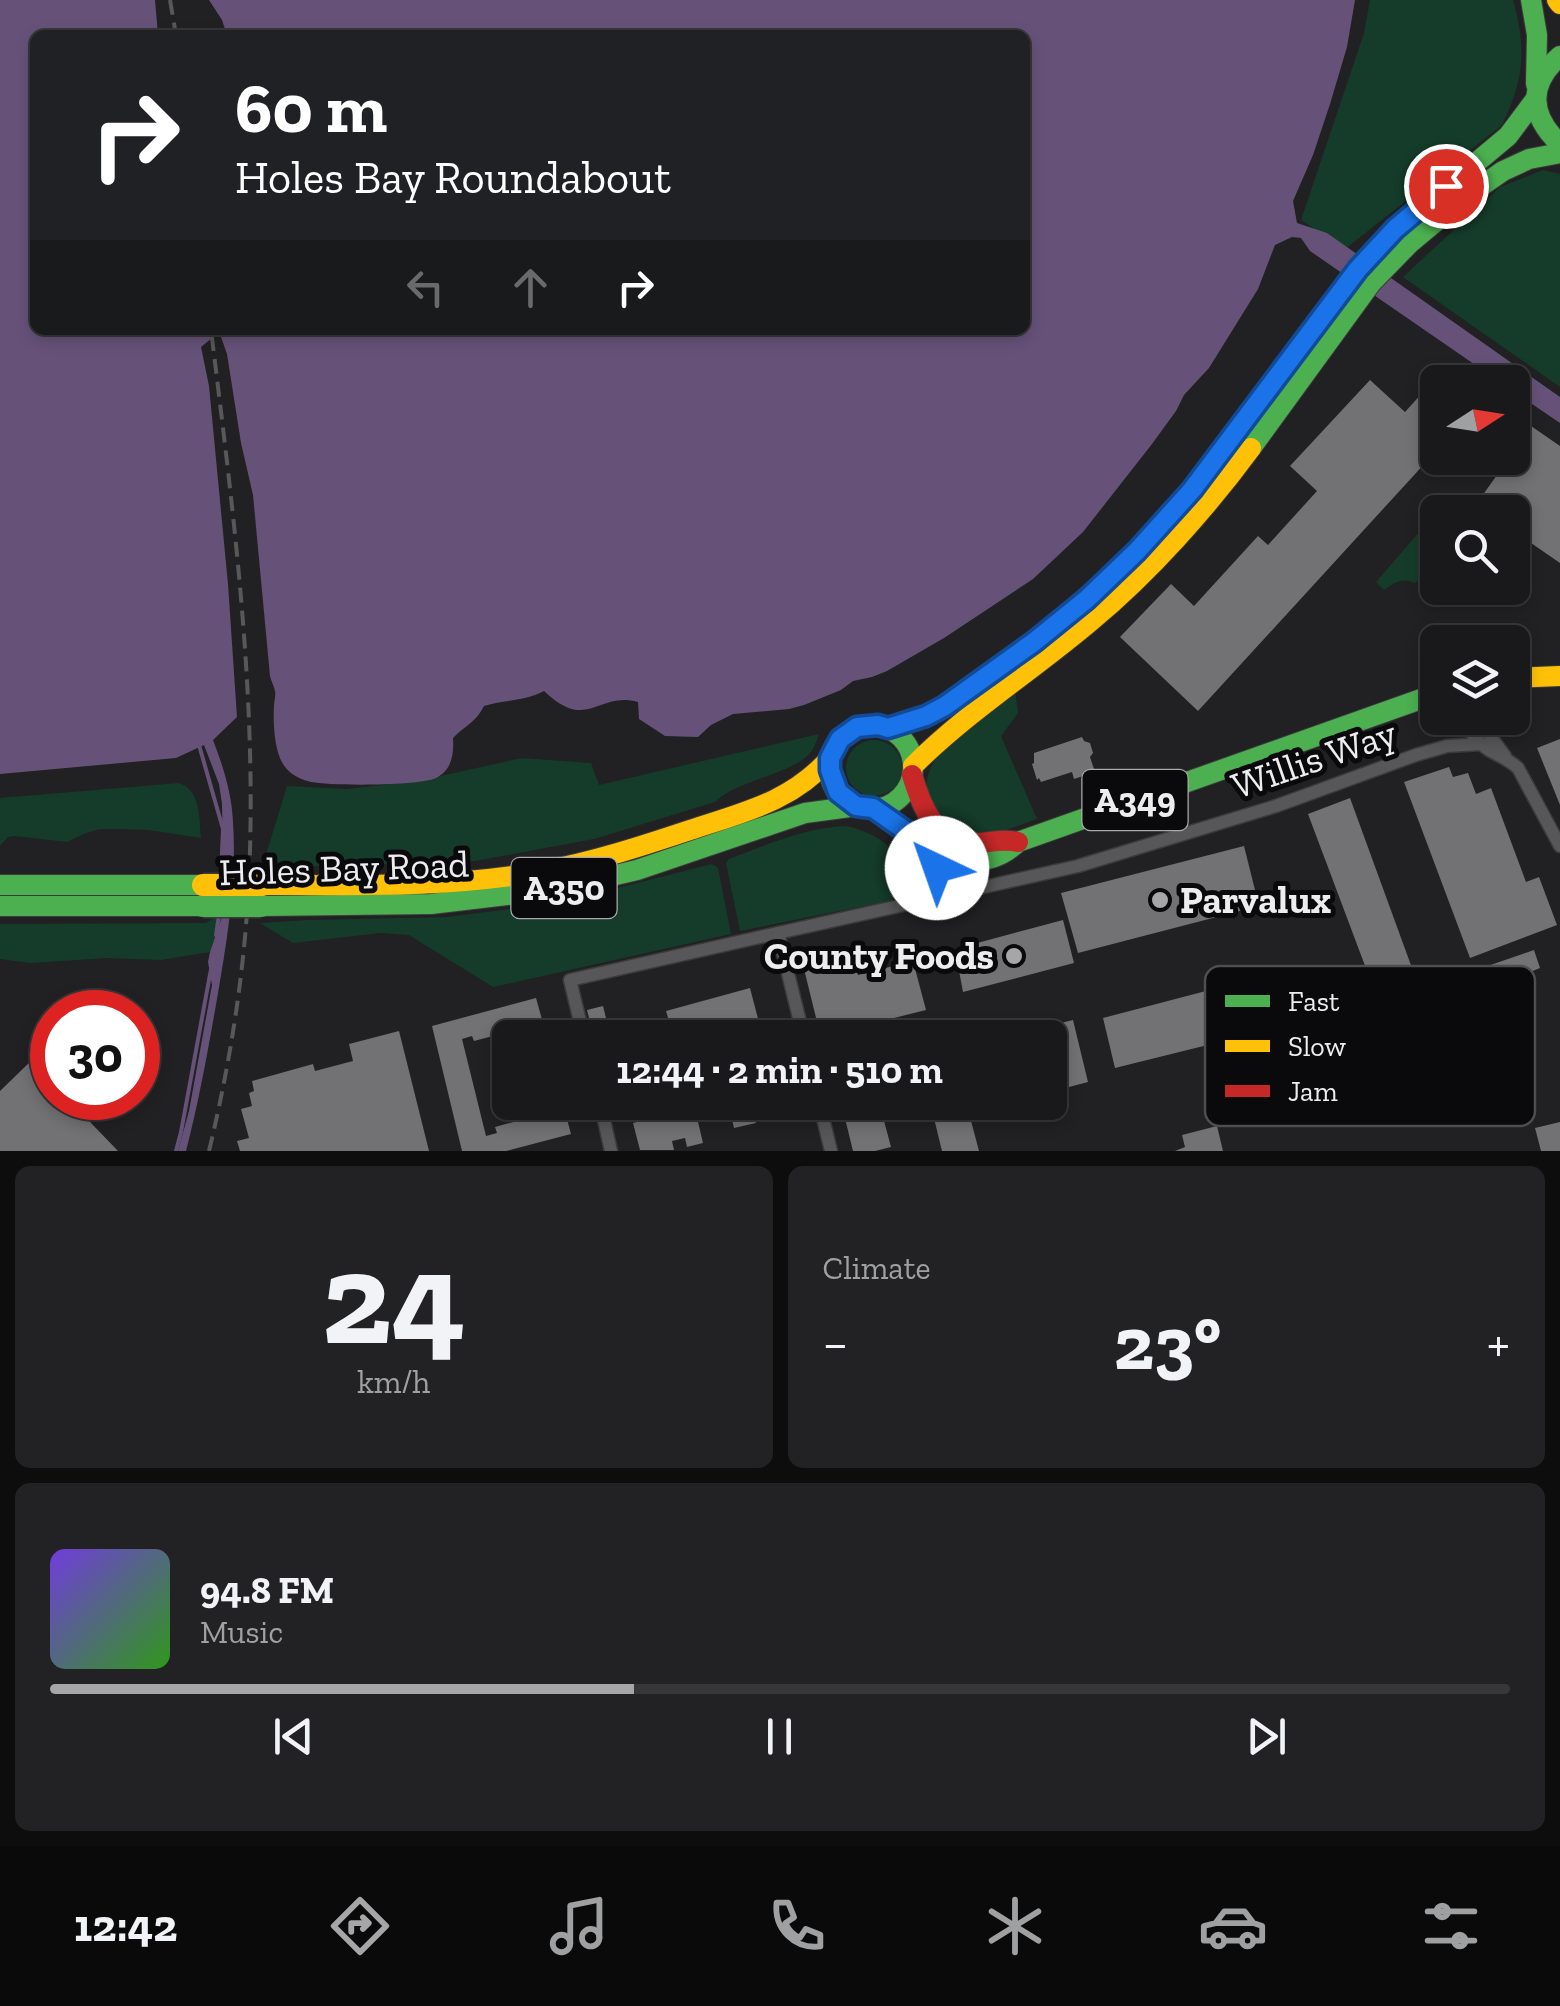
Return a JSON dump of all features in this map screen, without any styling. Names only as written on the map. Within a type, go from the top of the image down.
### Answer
[{"type":"main road","points":[[1531,0],[1537,35],[1536,96],[1542,125],[1560,144]]},
{"type":"main road","points":[[888,728],[945,706],[1059,623],[1113,575],[1192,490],[1420,206],[1504,141],[1536,96],[1542,74],[1560,56]]},
{"type":"main road","points":[[1384,255],[1504,170],[1529,159],[1560,154]]},
{"type":"main road","points":[[913,771],[906,743],[898,734],[878,725],[857,727],[840,739],[830,758],[832,782],[846,800],[865,807],[886,806],[898,799],[913,771],[942,737],[1096,618],[1169,547],[1246,455],[1343,304]]},
{"type":"main road","points":[[1530,677],[1560,676]]},
{"type":"main road","name":"A349","points":[[865,807],[930,848],[966,859],[986,859],[1004,855],[1018,842],[1420,699]]},
{"type":"main road","name":"Holes Bay Road","points":[[261,896],[506,876],[578,864],[777,800],[804,786],[830,758]]},
{"type":"main road","name":"A349","points":[[913,771],[923,809],[942,832],[968,843],[999,839],[1018,842]]},
{"type":"main road","name":"Holes Bay Road","points":[[0,906],[203,896],[431,904],[557,890],[637,870],[805,813],[865,807]]},
{"type":"main road","name":"Holes Bay Road","points":[[0,885],[203,896]]},
{"type":"street","points":[[1474,735],[1492,752],[1507,758]]},
{"type":"street","points":[[1491,735],[1526,780],[1560,846]]},
{"type":"street","name":"Willis Way","points":[[580,1020],[570,980],[1078,866],[1276,806],[1416,755],[1447,746],[1481,744]]},
{"type":"street","points":[[930,848],[937,868],[936,898]]},
{"type":"street","points":[[778,933],[800,1020]]},
{"type":"street","points":[[603,1120],[609,1150]]},
{"type":"street","points":[[823,1120],[831,1151]]},
{"type":"green space","points":[[1370,0],[1513,0],[1521,64],[1502,125],[1345,249],[1301,220],[1364,33]]},
{"type":"green space","points":[[1543,170],[1560,174],[1560,387],[1403,277],[1500,187]]},
{"type":"green space","points":[[1420,531],[1418,581],[1399,582],[1384,590],[1376,582]]},
{"type":"green space","points":[[1015,690],[1018,713],[1001,736],[1037,819],[979,837],[945,827],[927,793],[931,767],[937,756]]},
{"type":"green space","points":[[819,734],[813,749],[795,765],[725,794],[715,802],[594,839],[475,861],[262,868],[287,786],[347,789],[418,781],[522,758],[591,763],[599,785]]},
{"type":"green space","points":[[874,740],[894,748],[902,768],[894,788],[874,796],[854,788],[846,768],[854,748]]},
{"type":"green space","points":[[179,783],[195,798],[201,838],[149,830],[100,829],[67,842],[8,837],[0,846],[0,798]]},
{"type":"green space","points":[[846,826],[870,834],[889,847],[901,867],[901,892],[889,901],[740,931],[726,863],[729,859],[801,833]]},
{"type":"green space","points":[[712,864],[718,868],[731,934],[493,987],[409,935],[380,933],[293,943],[260,923],[447,917],[534,906]]},
{"type":"green space","points":[[224,911],[210,952],[161,960],[108,958],[30,963],[0,959],[0,924],[206,923]]},
{"type":"shaded area","points":[[0,0],[155,0],[158,30],[30,30],[30,335],[216,335],[201,347],[209,386],[237,717],[213,740],[231,801],[234,866],[224,955],[186,1151],[178,1151],[212,985],[208,962],[224,911],[222,804],[204,745],[176,758],[0,774]]},
{"type":"shaded area","points":[[209,0],[1355,0],[1347,47],[1330,104],[1293,201],[1297,223],[1327,233],[1515,365],[1475,365],[1310,251],[1301,238],[1292,237],[1275,245],[1258,289],[1209,368],[1184,395],[1152,444],[1083,532],[1033,579],[944,638],[887,671],[853,681],[804,705],[733,714],[698,737],[665,736],[639,719],[638,702],[624,700],[571,709],[544,691],[484,706],[453,738],[451,761],[436,778],[355,785],[304,780],[285,767],[276,746],[275,693],[270,676],[253,495],[227,354],[218,335],[1030,335],[1030,30],[225,30]]},
{"type":"shaded area","points":[[1530,376],[1560,397],[1560,423],[1530,403]]},
{"type":"building","points":[[1370,380],[1405,412],[1420,395],[1420,469],[1198,711],[1120,637],[1171,584],[1194,606],[1258,536],[1268,545],[1317,491],[1290,466]]},
{"type":"building","points":[[1530,427],[1560,446],[1560,563],[1530,544],[1530,495],[1483,495],[1497,475],[1530,475]]},
{"type":"building","points":[[1082,737],[1090,743],[1095,772],[1074,779],[1072,772],[1037,780],[1032,764],[1034,753]]},
{"type":"building","points":[[1560,739],[1560,805],[1537,748]]},
{"type":"building","points":[[1449,767],[1453,777],[1468,773],[1476,794],[1491,788],[1526,882],[1539,877],[1557,925],[1470,958],[1404,782]]},
{"type":"building","points":[[1350,798],[1411,966],[1365,966],[1308,814]]},
{"type":"building","points":[[1244,846],[1259,906],[1078,953],[1061,893]]},
{"type":"building","name":"County Foods","points":[[1063,920],[1074,963],[963,992],[955,949]]},
{"type":"building","points":[[1534,950],[1540,968],[1535,970],[1535,966],[1488,966]]},
{"type":"building","points":[[854,960],[858,975],[913,961],[926,1010],[886,1020],[817,1020],[804,969]]},
{"type":"building","points":[[750,988],[758,1020],[669,1020],[666,1011]]},
{"type":"building","points":[[1205,991],[1205,1046],[1115,1068],[1103,1018]]},
{"type":"building","points":[[536,998],[542,1020],[492,1020],[492,1036],[474,1041],[472,1036],[462,1039],[486,1136],[497,1133],[495,1127],[520,1120],[567,1120],[571,1134],[506,1151],[462,1151],[432,1026]]},
{"type":"building","points":[[603,1006],[606,1020],[590,1020],[587,1010]]},
{"type":"building","points":[[1073,1020],[1088,1082],[1067,1088],[1067,1022]]},
{"type":"building","points":[[399,1031],[429,1151],[240,1151],[237,1141],[249,1138],[241,1109],[252,1106],[252,1081],[313,1064],[315,1071],[353,1061],[349,1044]]},
{"type":"building","points":[[30,1062],[30,1120],[88,1120],[118,1151],[0,1151],[0,1091]]},
{"type":"building","points":[[698,1120],[703,1143],[687,1147],[685,1138],[672,1141],[674,1150],[640,1150],[633,1123]]},
{"type":"building","points":[[732,1120],[755,1120],[756,1123],[734,1128]]},
{"type":"building","points":[[845,1120],[884,1120],[891,1147],[853,1151]]},
{"type":"building","points":[[934,1120],[971,1120],[979,1151],[942,1151]]},
{"type":"building","points":[[1560,1122],[1560,1151],[1541,1151],[1535,1128]]},
{"type":"building","points":[[1217,1126],[1223,1151],[1175,1151],[1185,1147],[1182,1135]]},
{"type":"waterway","points":[[199,745],[223,829],[221,875]]},
{"type":"waterway","points":[[216,935],[219,915]]},
{"type":"waterway","points":[[176,1151],[211,969]]},
{"type":"railway","points":[[170,0],[175,30]]},
{"type":"railway","points":[[209,1151],[239,993],[251,826],[242,613],[212,335]]},
{"type":"traffic: fast","points":[[1531,0],[1537,35],[1536,84]]},
{"type":"traffic: fast","points":[[1560,56],[1542,77],[1536,100],[1542,122],[1560,144]]},
{"type":"traffic: fast","points":[[1335,298],[1391,234],[1508,136],[1535,100]]},
{"type":"traffic: fast","points":[[1251,448],[1371,283],[1410,243],[1503,171],[1529,159],[1560,153]]},
{"type":"traffic: fast","points":[[873,809],[943,854],[982,860],[1000,855],[1018,842],[1420,699]]},
{"type":"traffic: fast","points":[[871,725],[894,732],[906,744],[913,767],[906,790],[894,802],[871,809],[848,802],[836,790],[829,767],[836,744],[848,732],[871,725]]},
{"type":"traffic: fast","points":[[261,906],[431,904],[557,889],[637,870],[805,813],[857,806]]},
{"type":"traffic: fast","points":[[0,885],[203,885]]},
{"type":"traffic: fast","points":[[0,906],[203,906]]},
{"type":"traffic: fast","points":[[203,906],[261,906]]},
{"type":"traffic: slow","points":[[1557,0],[1560,4]]},
{"type":"traffic: slow","points":[[888,728],[925,716],[964,695],[1114,573],[1211,466],[1335,298]]},
{"type":"traffic: slow","points":[[913,766],[1134,583],[1196,517],[1251,448]]},
{"type":"traffic: slow","points":[[1530,677],[1560,676]]},
{"type":"traffic: slow","points":[[262,885],[438,883],[562,867],[636,848],[766,804],[799,785],[830,758]]},
{"type":"traffic: slow","points":[[203,885],[262,885]]},
{"type":"traffic: jam","points":[[912,775],[925,809],[947,835],[970,843],[1018,842]]},
{"type":"place","name":"Parvalux","points":[[1160,900]]},
{"type":"place","name":"County Foods","points":[[1014,956]]},
{"type":"route","points":[[937,868],[930,848],[873,808],[856,806],[838,792],[832,782],[830,758],[840,739],[857,727],[888,728],[945,706],[1087,599],[1192,490],[1358,269],[1395,229],[1446,186]]}]
